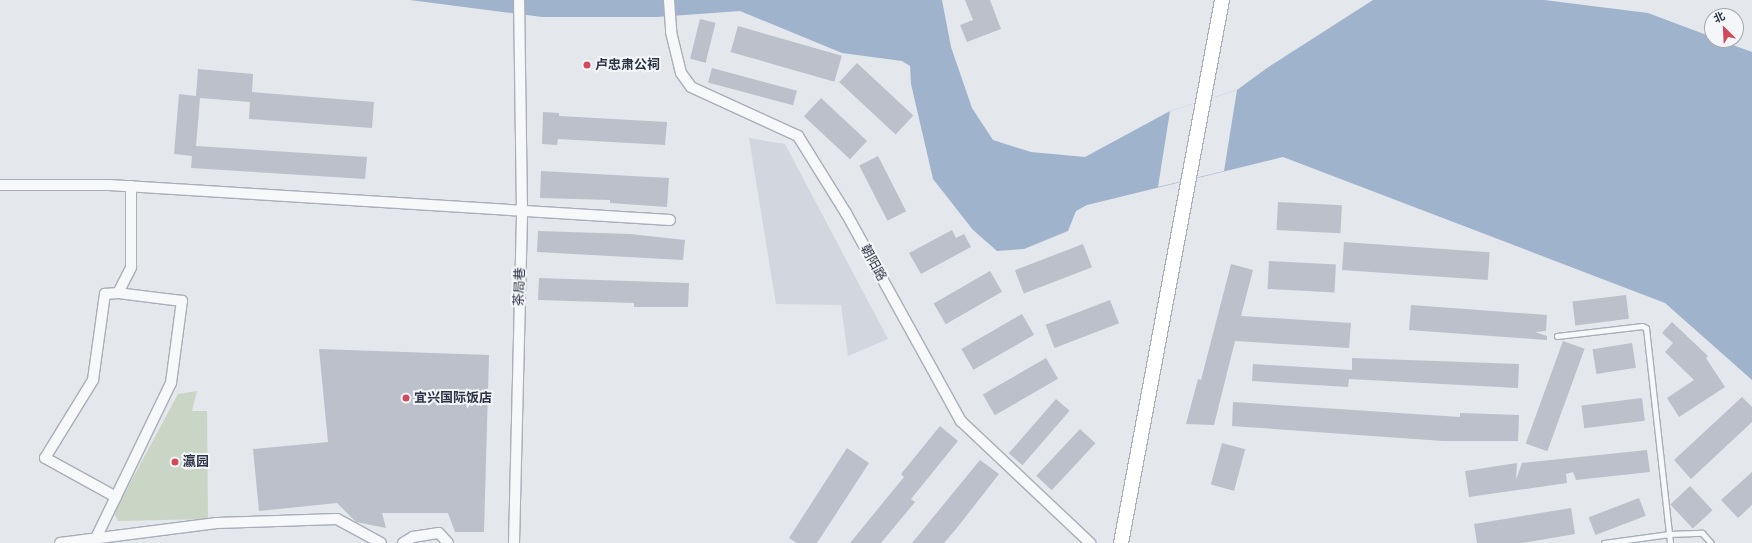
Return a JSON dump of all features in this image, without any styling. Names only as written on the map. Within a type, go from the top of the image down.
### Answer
[{"type":"main road","points":[[1121,543],[1189,180],[1201,102],[1222,0]]},
{"type":"street","name":"茶局巷","points":[[514,543],[522,211],[519,0]]},
{"type":"street","name":"朝阳路","points":[[669,0],[670,22],[681,73],[691,87],[798,136],[846,213],[961,421],[1090,543]]},
{"type":"street","points":[[0,185],[131,186],[670,220]]},
{"type":"street","points":[[118,292],[132,267],[131,186]]},
{"type":"street","points":[[96,538],[116,497],[171,383],[182,301],[118,292],[105,294],[93,380],[45,458],[116,497]]},
{"type":"street","points":[[60,543],[217,523],[337,520],[381,543]]},
{"type":"street","points":[[403,543],[413,537],[422,539],[439,533],[448,543]]},
{"type":"lane","points":[[1557,336],[1642,326],[1646,328],[1670,543]]},
{"type":"lane","points":[[1604,543],[1669,534],[1702,533],[1711,543]]},
{"type":"shaded area","points":[[749,138],[785,144],[888,339],[848,356],[841,305],[776,304]]},
{"type":"green space","name":"瀛园","points":[[197,391],[192,411],[207,411],[208,519],[118,521],[114,513],[178,394]]},
{"type":"water","points":[[410,0],[942,0],[951,47],[972,108],[993,140],[1031,152],[1085,157],[1170,111],[1237,90],[1267,68],[1373,0],[1544,0],[1648,13],[1704,34],[1704,48],[1741,48],[1752,52],[1752,380],[1665,303],[1283,157],[1087,205],[1076,211],[1068,231],[1024,249],[997,251],[973,230],[933,179],[911,84],[910,66],[902,61],[842,53],[740,11],[657,17],[542,17]]},
{"type":"pier","points":[[1237,90],[1224,171],[1158,187],[1170,111]]},
{"type":"building","points":[[965,0],[990,0],[1001,29],[967,42],[960,25],[973,20]]},
{"type":"building","points":[[700,19],[716,23],[706,63],[690,59]]},
{"type":"building","points":[[738,26],[842,56],[834,82],[731,52]]},
{"type":"building","points":[[857,63],[913,116],[896,135],[839,82]]},
{"type":"building","points":[[712,68],[797,91],[793,105],[708,82]]},
{"type":"building","points":[[198,69],[253,74],[252,92],[374,102],[372,128],[249,119],[250,102],[200,98],[196,146],[367,157],[365,179],[191,168],[192,156],[174,154],[179,94],[196,96]]},
{"type":"building","points":[[821,98],[867,141],[850,159],[804,116]]},
{"type":"building","points":[[543,112],[559,113],[559,116],[667,122],[665,145],[558,139],[557,145],[542,144]]},
{"type":"building","points":[[878,156],[906,211],[887,221],[859,166]]},
{"type":"building","points":[[541,171],[669,178],[667,207],[610,203],[610,200],[540,198]]},
{"type":"building","points":[[1278,202],[1342,205],[1340,233],[1277,230]]},
{"type":"building","points":[[952,230],[956,238],[964,234],[971,247],[921,274],[909,253]]},
{"type":"building","points":[[538,231],[630,234],[685,240],[683,260],[537,252]]},
{"type":"building","points":[[1344,242],[1490,252],[1488,280],[1342,270]]},
{"type":"building","points":[[1083,244],[1092,267],[1024,294],[1015,270]]},
{"type":"building","points":[[1269,261],[1336,265],[1334,292],[1268,289]]},
{"type":"building","points":[[1231,264],[1253,270],[1241,316],[1351,323],[1349,348],[1235,341],[1214,425],[1186,424],[1198,379],[1201,380]]},
{"type":"building","points":[[990,271],[1002,292],[946,324],[934,304]]},
{"type":"building","points":[[539,278],[689,283],[688,307],[634,307],[634,303],[538,300]]},
{"type":"building","points":[[1626,295],[1629,319],[1575,325],[1572,302]]},
{"type":"building","points":[[1110,300],[1119,323],[1055,348],[1046,325]]},
{"type":"building","points":[[1411,305],[1547,315],[1546,331],[1535,332],[1547,336],[1547,340],[1409,330]]},
{"type":"building","points":[[1022,314],[1034,335],[973,370],[961,349]]},
{"type":"building","points":[[1672,322],[1708,356],[1706,358],[1725,387],[1679,417],[1667,398],[1694,380],[1665,352],[1673,343],[1662,333]]},
{"type":"building","points":[[1563,341],[1585,349],[1547,451],[1526,443]]},
{"type":"building","points":[[1632,343],[1636,368],[1596,374],[1592,349]]},
{"type":"building","name":"宜兴国际饭店","points":[[319,349],[489,355],[484,532],[455,532],[448,513],[382,513],[386,528],[356,522],[337,503],[259,511],[253,449],[328,442]]},
{"type":"building","points":[[1046,358],[1058,379],[995,415],[983,394]]},
{"type":"building","points":[[1352,358],[1519,364],[1518,388],[1349,379],[1348,387],[1252,381],[1253,364],[1352,370]]},
{"type":"building","points":[[1742,397],[1752,407],[1752,422],[1691,479],[1674,460]]},
{"type":"building","points":[[1642,398],[1645,421],[1584,428],[1581,405]]},
{"type":"building","points":[[1056,399],[1070,411],[1022,465],[1009,453]]},
{"type":"building","points":[[1233,402],[1460,417],[1460,413],[1519,415],[1518,441],[1443,441],[1232,426]]},
{"type":"building","points":[[940,426],[958,441],[911,499],[915,502],[881,543],[850,543],[904,477],[901,474]]},
{"type":"building","points":[[1080,429],[1095,443],[1052,490],[1036,476]]},
{"type":"building","points":[[1222,443],[1245,449],[1234,491],[1211,485]]},
{"type":"building","points":[[847,448],[869,463],[817,543],[797,543],[789,538]]},
{"type":"building","points":[[1647,450],[1650,472],[1576,480],[1573,472],[1566,474],[1567,483],[1469,497],[1465,471],[1517,463],[1516,480],[1522,463]]},
{"type":"building","points":[[980,460],[999,474],[956,529],[944,543],[912,543]]},
{"type":"building","points":[[1752,472],[1752,505],[1738,518],[1721,500]]},
{"type":"building","points":[[1690,486],[1713,510],[1693,529],[1670,504]]},
{"type":"building","points":[[1639,498],[1646,516],[1595,535],[1589,517]]},
{"type":"building","points":[[1571,508],[1575,534],[1522,543],[1477,543],[1474,524]]},
{"type":"place","name":"卢忠肃公祠","points":[[587,65]]},
{"type":"place","name":"宜兴国际饭店","points":[[406,398]]},
{"type":"place","name":"瀛园","points":[[175,462]]}]
